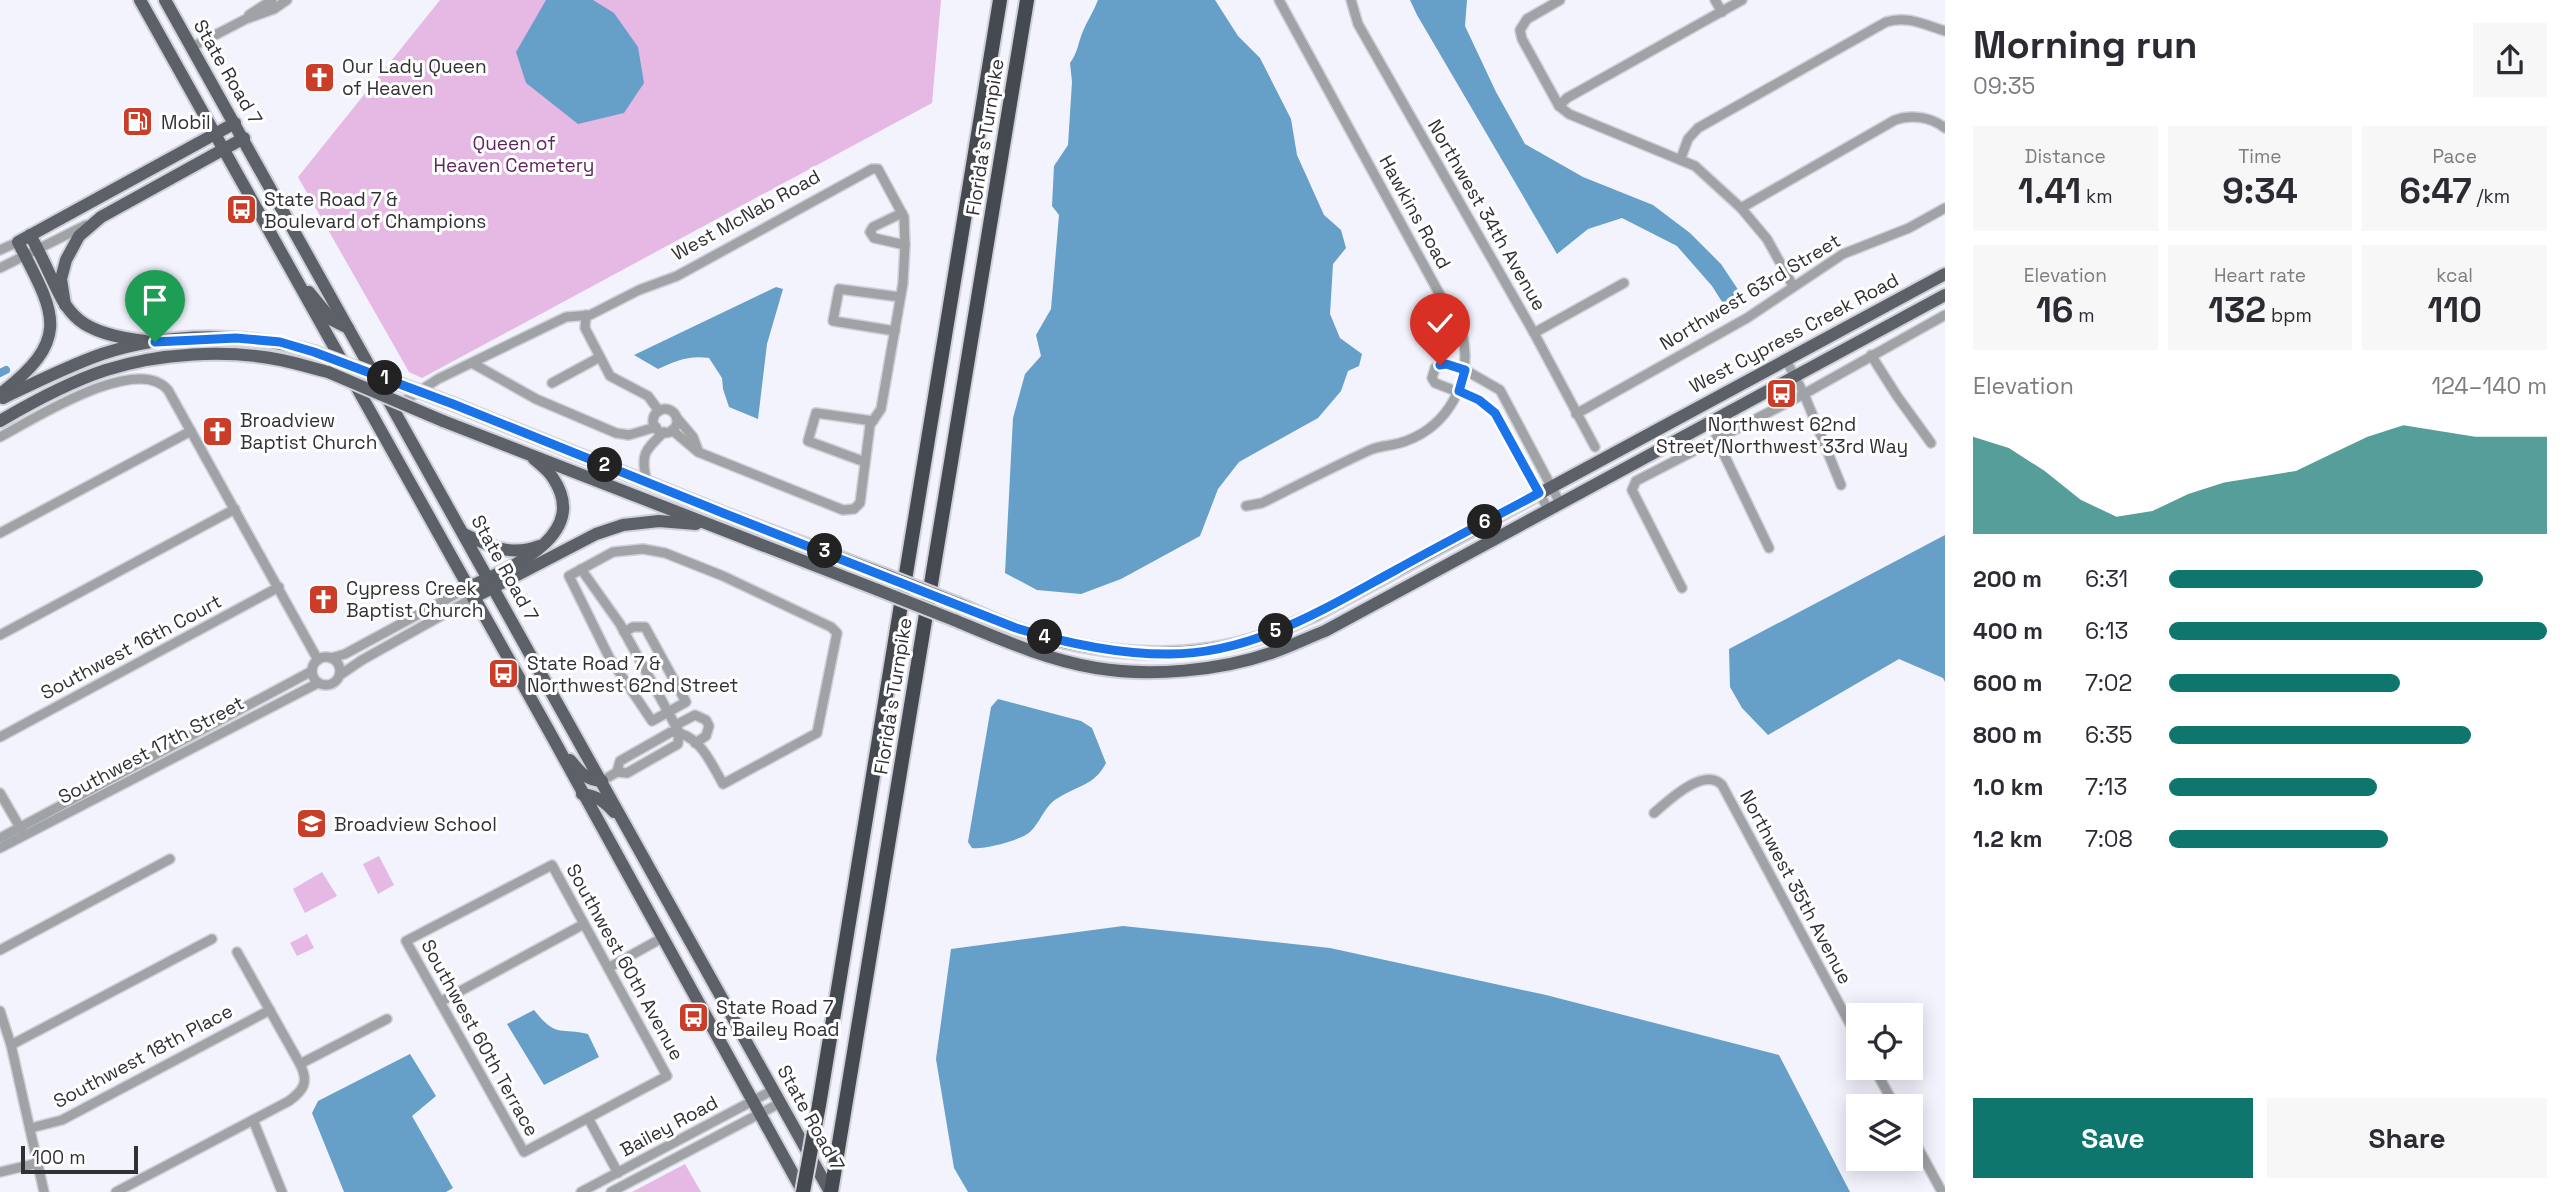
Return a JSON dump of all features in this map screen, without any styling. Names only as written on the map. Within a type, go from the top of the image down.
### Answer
[{"type":"highway","name":"Florida's Turnpike","points":[[803,1192],[1000,0]]},
{"type":"highway","name":"Florida's Turnpike","points":[[830,1192],[1027,0]]},
{"type":"main road","points":[[140,0],[803,1192]]},
{"type":"main road","name":"State Road 7","points":[[165,0],[830,1192]]},
{"type":"main road","points":[[0,394],[35,364],[45,349],[51,320],[48,304],[18,242],[235,123]]},
{"type":"main road","points":[[65,305],[61,279],[66,260],[79,236],[101,217],[244,138]]},
{"type":"main road","points":[[30,235],[72,316],[92,330],[121,338],[155,342],[236,338],[280,342],[453,404],[647,482]]},
{"type":"main road","points":[[288,267],[332,320],[349,328]]},
{"type":"main road","name":"West Cypress Creek Road","points":[[647,482],[1016,628],[1104,649],[1169,654],[1213,649],[1261,637],[1315,615],[1945,274]]},
{"type":"main road","name":"West Cypress Creek Road","points":[[710,525],[1041,654],[1096,668],[1159,672],[1215,667],[1270,654],[1325,631],[1945,295]]},
{"type":"main road","points":[[0,400],[68,367],[104,354],[155,342]]},
{"type":"main road","points":[[0,421],[74,382],[108,369],[157,359],[235,355],[279,359],[327,372],[443,421],[710,525]]},
{"type":"main road","points":[[491,583],[533,555],[546,543],[561,521],[560,494],[553,478],[529,454]]},
{"type":"main road","points":[[470,593],[596,534],[623,525],[659,520],[710,525]]},
{"type":"main road","points":[[464,534],[506,551],[529,550],[546,543]]},
{"type":"main road","points":[[549,732],[582,775],[602,781]]},
{"type":"main road","points":[[582,794],[604,801],[624,822]]},
{"type":"street","points":[[247,19],[272,0]]},
{"type":"street","points":[[192,47],[247,19],[274,9],[286,0]]},
{"type":"street","name":"Hawkins Road","points":[[1279,0],[1463,337],[1467,354],[1465,370]]},
{"type":"street","name":"Northwest 34th Avenue","points":[[1351,0],[1358,24],[1534,333],[1595,447]]},
{"type":"street","points":[[1560,0],[1527,19],[1520,30],[1522,39],[1559,106],[1569,114],[1695,166],[1741,208],[1767,239],[1793,286]]},
{"type":"street","points":[[1715,0],[1722,12]]},
{"type":"street","points":[[1559,106],[1567,98],[1742,0]]},
{"type":"street","points":[[1681,158],[1688,139],[1699,128],[1886,22],[1897,18],[1908,19],[1945,31]]},
{"type":"street","points":[[1741,208],[1895,120],[1908,116],[1937,122],[1945,128]]},
{"type":"street","name":"West McNab Road","points":[[393,408],[438,379],[566,317],[586,315],[677,275],[872,169],[878,169],[902,213],[905,245],[895,331],[881,409],[870,425],[860,503],[853,509],[843,510],[698,452],[664,430]]},
{"type":"street","name":"Northwest 63rd Street","points":[[1576,414],[1747,318],[1843,254],[1909,228],[1945,208]]},
{"type":"street","points":[[902,213],[873,227],[870,232],[874,238],[905,245]]},
{"type":"street","points":[[0,268],[101,217]]},
{"type":"street","points":[[0,250],[18,242]]},
{"type":"street","points":[[1534,333],[1624,283]]},
{"type":"street","points":[[895,331],[833,321],[838,289],[900,297]]},
{"type":"street","points":[[586,315],[585,328],[610,376],[648,396],[659,411]]},
{"type":"street","points":[[1682,588],[1632,490],[1636,481],[1804,394],[1945,315]]},
{"type":"street","points":[[1871,355],[1931,443]]},
{"type":"street","points":[[552,383],[600,357]]},
{"type":"street","points":[[1786,360],[1804,394],[1841,485]]},
{"type":"street","points":[[472,363],[536,399],[616,432],[629,435],[664,430],[676,425],[677,418]]},
{"type":"street","points":[[1545,490],[1500,390],[1465,370],[1446,364],[1434,368],[1432,373],[1435,383],[1479,400],[1495,413],[1554,506]]},
{"type":"street","points":[[1247,506],[1262,503],[1374,448],[1405,442],[1435,426],[1459,391],[1465,370]]},
{"type":"street","points":[[0,437],[84,392],[142,378],[162,382],[318,660]]},
{"type":"street","points":[[659,411],[670,410],[693,437],[698,452]]},
{"type":"street","points":[[659,411],[654,421],[664,430]]},
{"type":"street","points":[[865,462],[808,441],[816,413],[873,421]]},
{"type":"street","points":[[647,482],[643,456],[664,430]]},
{"type":"street","points":[[0,533],[191,431]]},
{"type":"street","points":[[1717,438],[1769,548]]},
{"type":"street","points":[[0,635],[235,509]]},
{"type":"street","points":[[581,569],[624,632],[668,712],[678,729],[705,752],[723,784],[817,733],[837,633],[831,627],[723,576],[665,553],[643,549],[613,552],[581,569],[569,576],[609,657],[652,722],[668,712],[685,702],[645,627],[633,627],[624,632]]},
{"type":"street","name":"Southwest 16th Court","points":[[0,737],[279,587]]},
{"type":"street","points":[[318,660],[345,654],[412,617],[470,593]]},
{"type":"street","points":[[318,660],[312,671],[318,683],[332,684],[359,662],[415,630],[470,593]]},
{"type":"street","points":[[412,617],[415,630]]},
{"type":"street","points":[[331,658],[338,663],[340,675]]},
{"type":"street","name":"Southwest 17th Street","points":[[0,848],[22,832],[134,766],[312,671]]},
{"type":"street","name":"Southwest 17th Street","points":[[0,838],[22,832],[139,776],[318,683]]},
{"type":"street","points":[[617,772],[620,761],[678,729],[695,715],[706,720],[709,726],[706,736],[695,743]]},
{"type":"street","points":[[602,781],[617,772],[627,773],[678,744],[678,729]]},
{"type":"street","points":[[659,739],[666,751]]},
{"type":"street","points":[[134,766],[139,776]]},
{"type":"street","name":"Northwest 35th Avenue","points":[[1654,813],[1700,780],[1718,780],[1846,1017]]},
{"type":"street","points":[[0,793],[22,832]]},
{"type":"street","points":[[0,950],[170,859]]},
{"type":"street","name":"Southwest 60th Avenue","points":[[406,941],[552,864],[667,1076],[588,1118]]},
{"type":"street","points":[[440,1002],[584,923]]},
{"type":"street","points":[[608,968],[662,938]]},
{"type":"street","points":[[11,1045],[212,939]]},
{"type":"street","name":"Southwest 60th Terrace","points":[[406,941],[524,1152],[588,1118]]},
{"type":"street","points":[[116,1192],[301,1093],[306,1075],[237,952]]},
{"type":"street","name":"Southwest 18th Place","points":[[31,1128],[62,1120],[270,1010]]},
{"type":"street","points":[[0,1011],[11,1045],[44,1192]]},
{"type":"street","points":[[300,1064],[387,1019]]},
{"type":"street","name":"Bailey Road","points":[[581,1192],[773,1090]]},
{"type":"street","name":"Bailey Road","points":[[611,1192],[780,1102]]},
{"type":"street","points":[[588,1118],[618,1172]]},
{"type":"street","points":[[253,1121],[282,1192]]},
{"type":"street","points":[[1923,1157],[1942,1192]]},
{"type":"street","points":[[0,1172],[38,1163]]},
{"type":"green space","name":"Queen of Heaven Cemetery","points":[[440,0],[941,0],[932,103],[422,378],[409,372],[298,177]]},
{"type":"green space","points":[[379,856],[394,885],[378,894],[363,864]]},
{"type":"green space","points":[[322,872],[337,896],[305,913],[293,889]]},
{"type":"green space","points":[[307,934],[314,948],[297,956],[290,943]]},
{"type":"green space","points":[[685,1164],[701,1192],[632,1192]]},
{"type":"water","points":[[546,0],[593,0],[614,13],[638,47],[644,83],[624,113],[578,124],[526,83],[516,52]]},
{"type":"water","points":[[1098,0],[1215,0],[1238,36],[1260,58],[1291,119],[1297,155],[1324,215],[1341,230],[1346,248],[1333,264],[1330,314],[1340,338],[1362,354],[1359,366],[1348,371],[1341,391],[1318,418],[1239,462],[1218,489],[1200,536],[1121,579],[1081,594],[1037,590],[1005,573],[1013,418],[1025,374],[1041,356],[1036,335],[1051,309],[1059,215],[1052,206],[1054,166],[1068,145],[1072,82],[1070,63]]},
{"type":"water","points":[[1410,0],[1467,0],[1465,26],[1496,92],[1525,144],[1583,177],[1653,205],[1690,233],[1721,264],[1741,294],[1726,308],[1712,286],[1677,246],[1622,218],[1588,229],[1557,254]]},
{"type":"water","points":[[776,287],[783,289],[767,344],[758,419],[729,407],[722,378],[709,358],[682,359],[658,369],[634,355]]},
{"type":"water","points":[[1945,535],[1945,682],[1943,678],[1899,659],[1768,735],[1742,708],[1730,687],[1729,649]]},
{"type":"water","points":[[998,699],[1081,721],[1092,728],[1106,763],[1091,781],[1053,801],[1030,832],[993,846],[972,848],[968,842],[991,707]]},
{"type":"water","points":[[1123,926],[1330,948],[1546,995],[1779,1055],[1850,1192],[968,1192],[954,1168],[936,1059],[951,949]]},
{"type":"water","points":[[534,1010],[554,1028],[588,1034],[599,1057],[544,1085],[507,1024]]},
{"type":"water","points":[[410,1054],[436,1096],[412,1116],[453,1188],[446,1192],[344,1192],[312,1113],[318,1101]]},
{"type":"waterway","points":[[0,373],[6,370]]},
{"type":"place","name":"Our Lady Queen of Heaven","points":[[319,77]]},
{"type":"place","name":"Mobil","points":[[138,122]]},
{"type":"place","name":"State Road 7 & Boulevard of Champions","points":[[241,210]]},
{"type":"place","name":"Northwest 62nd Street/Northwest 33rd Way","points":[[1782,393]]},
{"type":"place","name":"Broadview Baptist Church","points":[[217,431]]},
{"type":"place","name":"Cypress Creek Baptist Church","points":[[323,599]]},
{"type":"place","name":"State Road 7 & Northwest 62nd Street","points":[[504,674]]},
{"type":"place","name":"Broadview School","points":[[311,824]]},
{"type":"place","name":"State Road 7 & Bailey Road","points":[[693,1018]]},
{"type":"route","points":[[155,342],[236,338],[280,342],[314,352],[453,404],[1016,628],[1104,649],[1169,654],[1213,649],[1261,637],[1315,615],[1539,493],[1495,413],[1479,400],[1459,391],[1465,370],[1446,364],[1440,365]]}]
